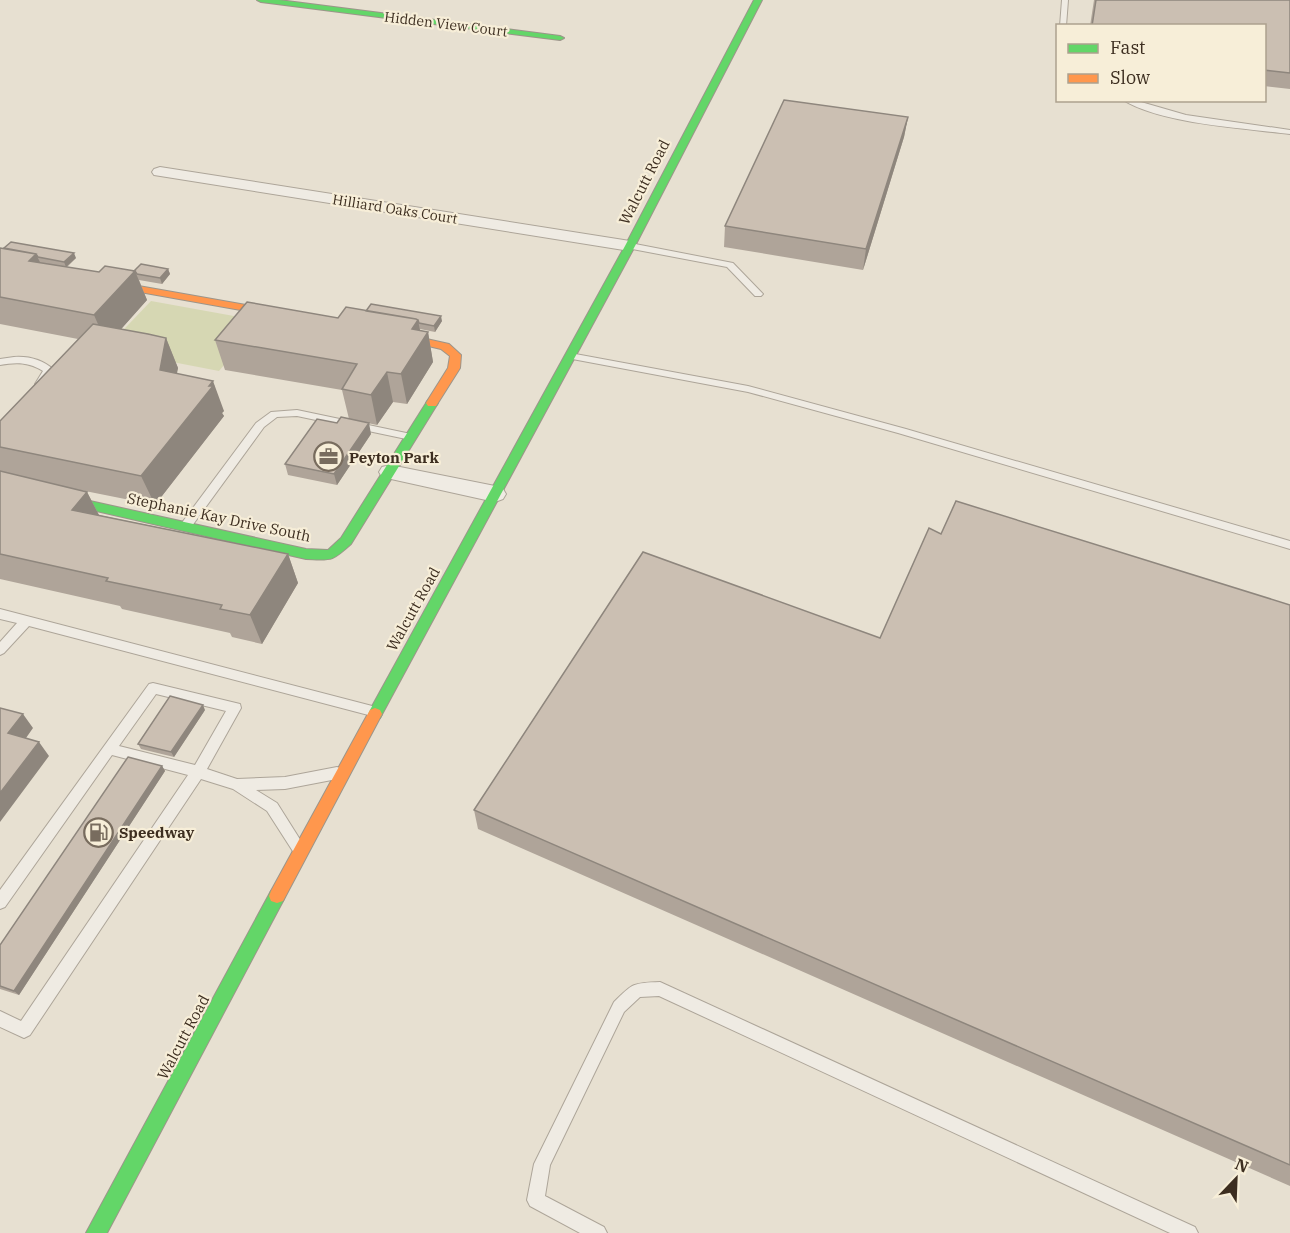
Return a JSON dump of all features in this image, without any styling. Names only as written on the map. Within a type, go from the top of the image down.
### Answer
[{"type":"street","name":"Hidden View Court","points":[[261,0],[560,38]]},
{"type":"street","name":"Walcutt Road","points":[[96,1233],[343,772],[630,246],[663,178],[758,0]]},
{"type":"street","name":"Hilliard Oaks Court","points":[[160,172],[630,246]]},
{"type":"street","points":[[81,279],[300,318]]},
{"type":"street","points":[[369,330],[427,340],[445,346],[456,355],[454,368],[390,472],[495,494]]},
{"type":"street","name":"Stephanie Kay Drive South","points":[[0,485],[306,554],[331,555],[346,542],[390,472]]},
{"type":"lane","points":[[1063,24],[1065,0]]},
{"type":"lane","points":[[1131,102],[1142,107],[1198,119],[1290,132]]},
{"type":"lane","points":[[630,246],[730,265],[759,294]]},
{"type":"lane","points":[[570,356],[754,391],[902,431],[1290,545]]},
{"type":"lane","points":[[0,362],[31,359],[49,370],[34,390]]},
{"type":"lane","points":[[185,527],[260,425],[275,414],[297,413],[411,437]]},
{"type":"lane","points":[[0,614],[376,712]]},
{"type":"lane","points":[[0,650],[26,621]]},
{"type":"lane","points":[[0,902],[153,688],[235,708],[198,772],[24,1030],[0,1019]]},
{"type":"lane","points":[[110,749],[198,772],[237,785],[272,807],[301,852]]},
{"type":"lane","points":[[237,785],[285,783],[343,772]]},
{"type":"lane","points":[[598,1233],[536,1200],[542,1164],[619,1007],[637,990],[660,989],[1189,1233]]},
{"type":"green space","points":[[151,301],[261,321],[219,371],[105,349]]},
{"type":"building","points":[[1096,0],[1290,0],[1290,73],[1266,70],[1266,24],[1092,24]]},
{"type":"building","points":[[784,100],[908,117],[866,249],[725,226]]},
{"type":"building","points":[[11,242],[74,253],[64,262],[4,248]]},
{"type":"building","points":[[0,248],[36,254],[29,261],[99,272],[105,266],[135,271],[94,315],[0,297]]},
{"type":"building","points":[[141,264],[168,269],[160,278],[137,274],[134,271]]},
{"type":"building","points":[[247,302],[338,318],[346,307],[416,319],[418,320],[412,329],[428,332],[401,374],[387,372],[371,395],[342,389],[357,364],[215,340]]},
{"type":"building","points":[[371,304],[441,316],[434,326],[419,323],[416,319],[366,311]]},
{"type":"building","points":[[93,324],[166,338],[160,370],[213,381],[209,386],[213,386],[141,476],[0,447],[0,421]]},
{"type":"building","points":[[341,417],[369,423],[334,474],[285,464],[317,419],[337,423]]},
{"type":"building","points":[[0,471],[87,492],[72,510],[288,554],[250,615],[220,609],[222,605],[106,581],[108,578],[0,554]]},
{"type":"building","points":[[956,501],[1290,605],[1290,1165],[474,810],[643,552],[880,638],[929,528],[941,534]]},
{"type":"building","points":[[170,696],[203,705],[171,752],[138,744]]},
{"type":"building","points":[[0,708],[23,714],[8,733],[39,742],[0,793]]},
{"type":"building","points":[[128,757],[162,766],[14,991],[0,986],[0,945]]},
{"type":"traffic: fast","points":[[261,0],[560,38]]},
{"type":"traffic: fast","points":[[375,714],[630,246],[758,0]]},
{"type":"traffic: fast","points":[[0,485],[306,554],[331,555],[346,541],[432,403]]},
{"type":"traffic: fast","points":[[96,1233],[277,896]]},
{"type":"traffic: slow","points":[[99,282],[285,315]]},
{"type":"traffic: slow","points":[[386,333],[445,346],[456,355],[454,368],[432,403]]},
{"type":"traffic: slow","points":[[277,896],[375,714]]},
{"type":"place","name":"Peyton Park","points":[[328,457]]},
{"type":"place","name":"Speedway","points":[[98,832]]}]
